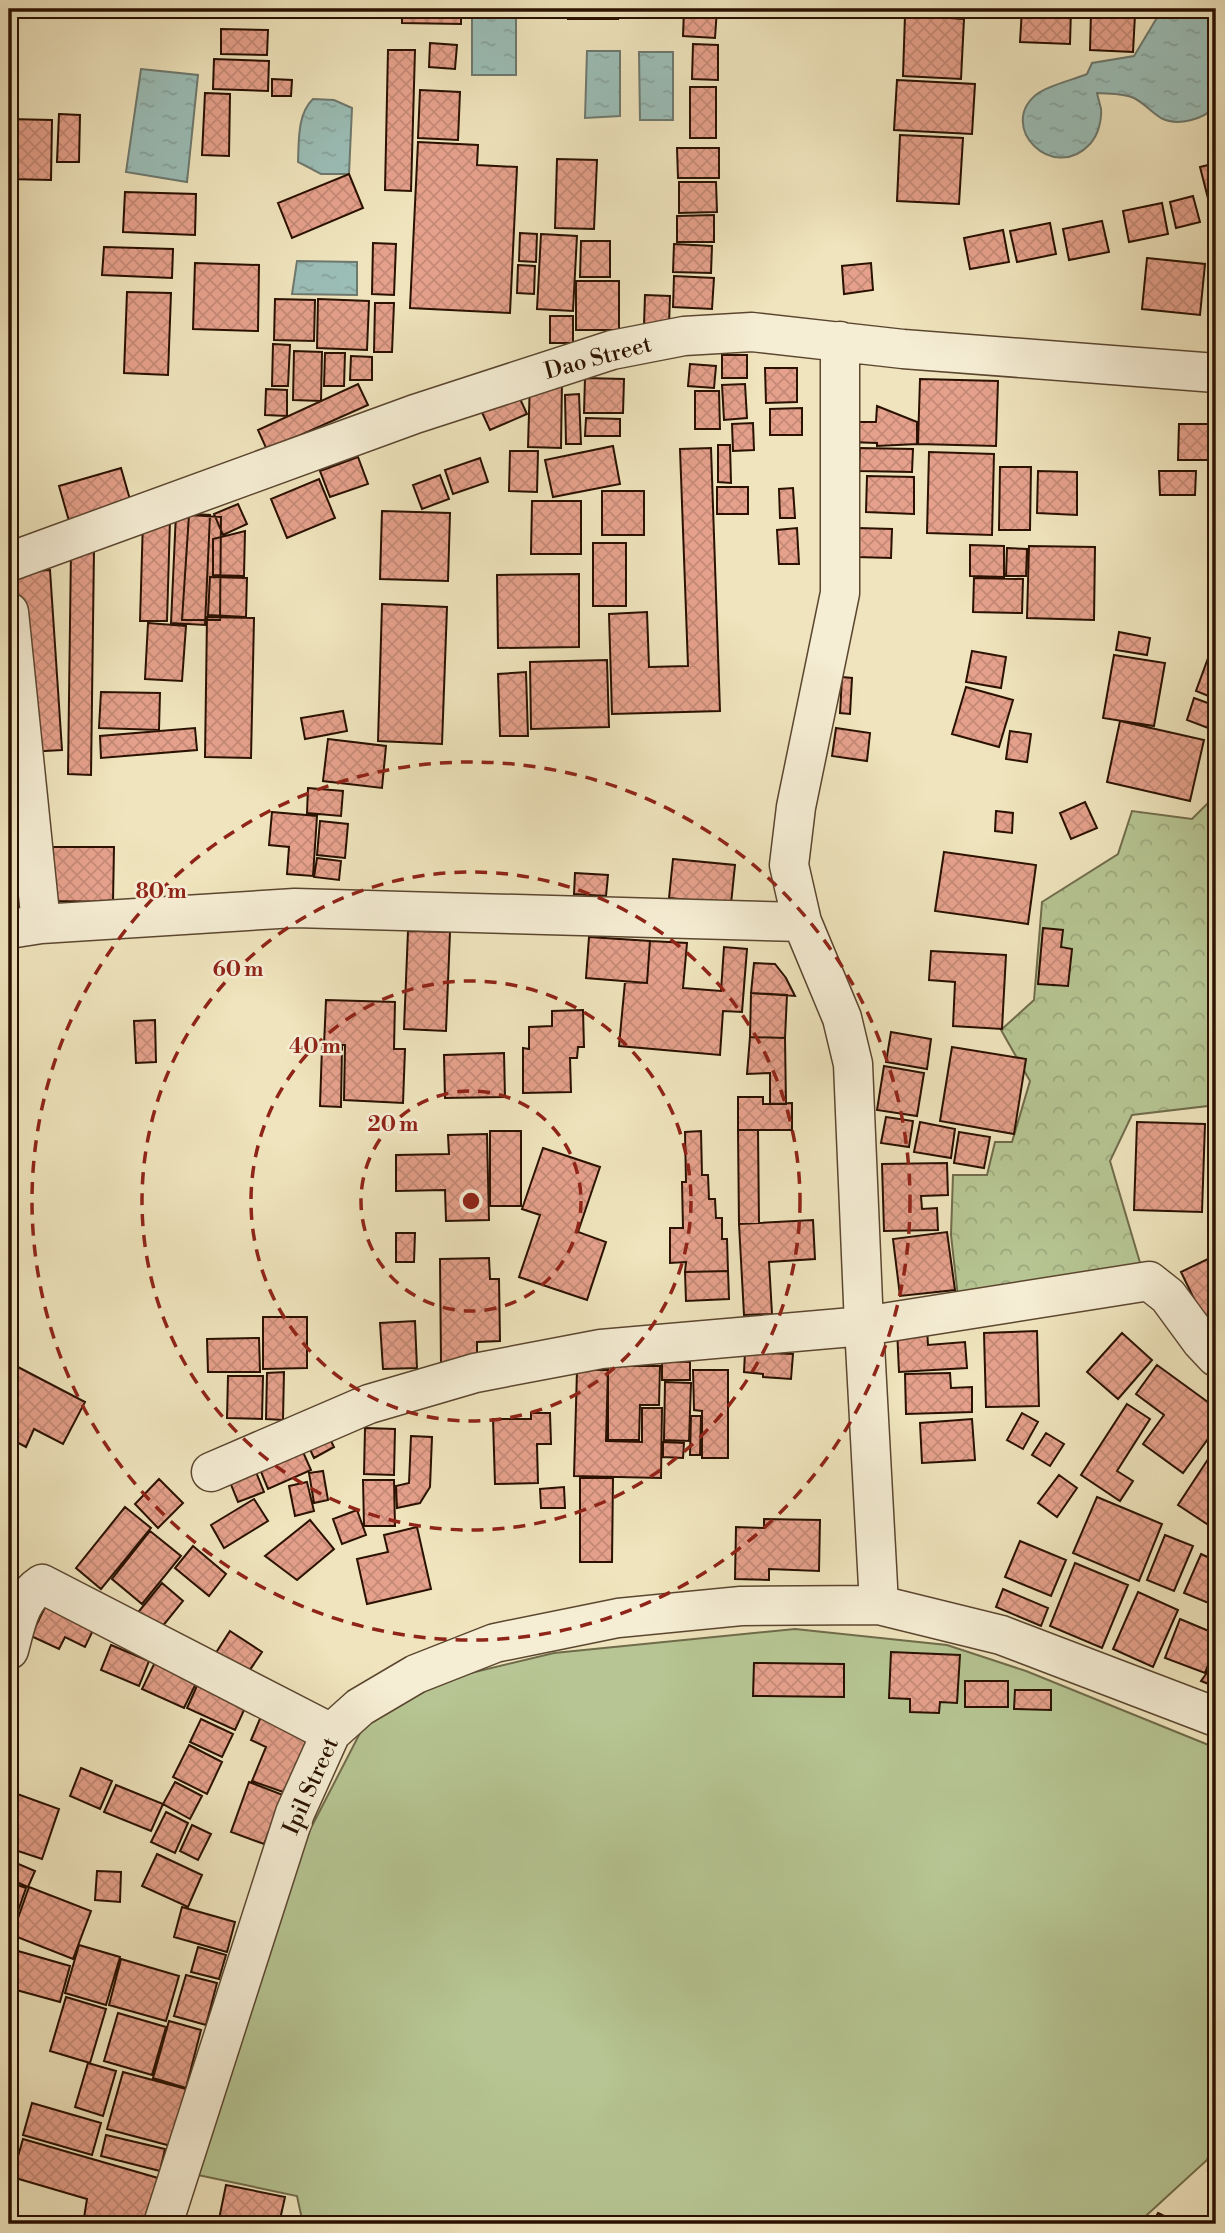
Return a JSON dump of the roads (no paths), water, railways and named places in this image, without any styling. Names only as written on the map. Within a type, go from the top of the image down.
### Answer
[{"type":"street","name":"Dao Street","points":[[9,562],[415,414],[612,350],[684,336],[752,332],[903,349],[1216,373]]},
{"type":"street","points":[[840,341],[840,593],[792,831],[789,865],[802,922],[842,1018],[853,1064],[879,1605]]},
{"type":"street","points":[[9,612],[25,926],[295,908],[802,922]]},
{"type":"street","points":[[211,1472],[369,1404],[475,1373],[601,1349],[864,1326],[1149,1281],[1168,1296],[1216,1357]]},
{"type":"street","points":[[9,1650],[23,1602],[30,1592],[42,1584],[331,1734]]},
{"type":"street","name":"Ipil Street","points":[[163,2224],[295,1813],[331,1734],[360,1707],[416,1674],[495,1643],[618,1618],[741,1606],[879,1605],[1001,1634],[1216,1717]]},
{"type":"water","points":[[472,9],[516,9],[516,75],[472,75]]},
{"type":"water","points":[[1158,9],[1210,9],[1216,20],[1216,106],[1198,118],[1175,122],[1161,118],[1130,96],[1097,93],[1101,118],[1090,144],[1075,155],[1060,158],[1046,154],[1034,146],[1026,134],[1023,121],[1026,107],[1037,94],[1087,74],[1092,63],[1134,56],[1158,16]]},
{"type":"water","points":[[587,51],[620,51],[620,116],[585,118]]},
{"type":"water","points":[[639,52],[673,52],[673,120],[640,120]]},
{"type":"water","points":[[141,69],[198,75],[187,182],[126,172]]},
{"type":"water","points":[[313,99],[334,100],[352,108],[349,174],[321,174],[298,162],[301,120]]},
{"type":"water","points":[[297,261],[357,262],[357,295],[292,294]]}]
